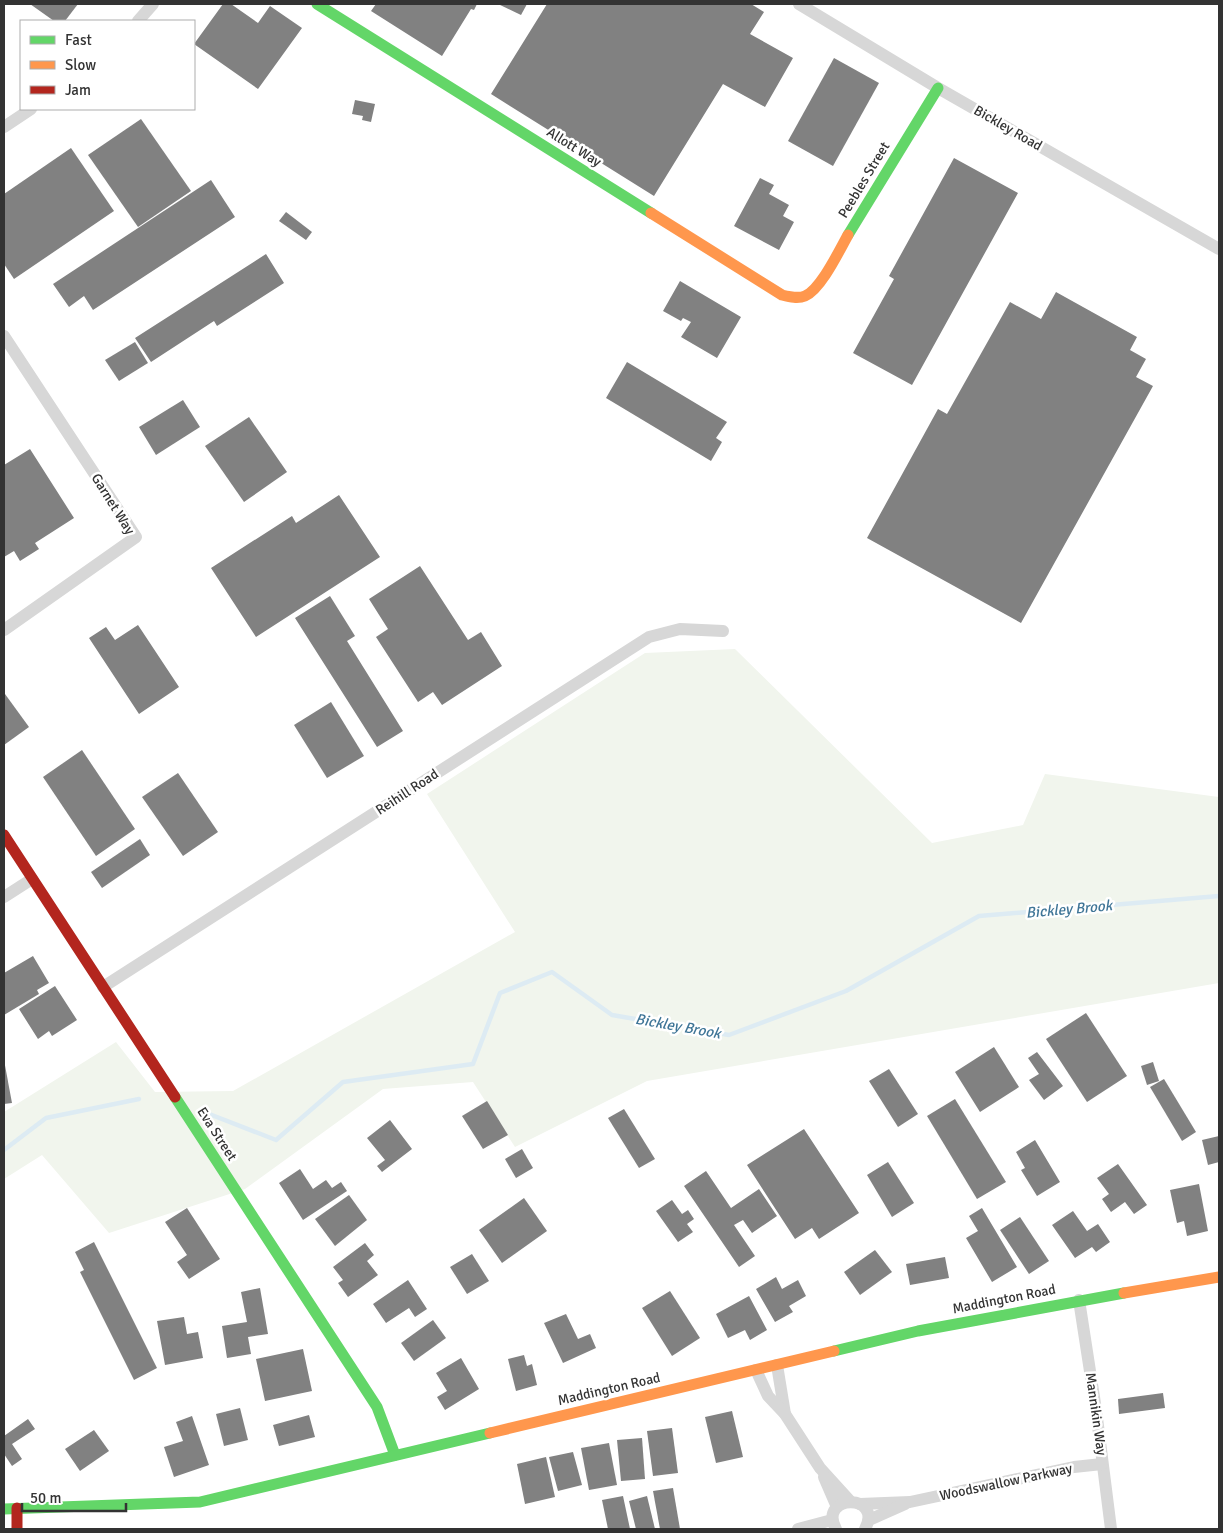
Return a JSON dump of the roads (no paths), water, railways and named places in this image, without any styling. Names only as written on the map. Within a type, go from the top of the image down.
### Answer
[{"type":"street","points":[[139,20],[153,4]]},
{"type":"street","name":"Allott Way","points":[[317,4],[782,295],[798,299],[808,296],[816,288]]},
{"type":"street","name":"Bickley Road","points":[[799,4],[938,88],[1219,250]]},
{"type":"street","name":"Peebles Street","points":[[816,288],[938,88]]},
{"type":"street","points":[[4,126],[29,110]]},
{"type":"street","name":"Garnet Way","points":[[4,336],[136,537],[4,630]]},
{"type":"street","name":"Reihill Road","points":[[103,987],[650,637],[680,629],[723,631]]},
{"type":"street","name":"Eva Street","points":[[4,835],[377,1407],[396,1455]]},
{"type":"street","points":[[4,897],[32,879]]},
{"type":"street","name":"Maddington Road","points":[[4,1508],[200,1502],[918,1331],[1079,1300],[1219,1276]]},
{"type":"street","name":"Mannikin Way","points":[[1079,1300],[1111,1529]]},
{"type":"street","points":[[776,1365],[785,1414]]},
{"type":"street","points":[[756,1370],[768,1396],[785,1414],[820,1468],[837,1507],[834,1525],[798,1529]]},
{"type":"street","name":"Woodswallow Parkway","points":[[855,1503],[910,1502],[1074,1467],[1102,1464]]},
{"type":"street","points":[[820,1468],[855,1503],[865,1508],[867,1527]]},
{"type":"street","name":"Woodswallow Parkway","points":[[867,1527],[910,1502]]},
{"type":"street","points":[[837,1507],[855,1503]]},
{"type":"street","points":[[17,1508],[17,1529]]},
{"type":"waterway","name":"Bickley Brook","points":[[204,1112],[276,1140],[343,1082],[473,1064],[500,993],[552,972],[612,1015],[729,1035],[846,991],[979,916],[1219,896]]},
{"type":"waterway","name":"Bickley Brook","points":[[4,1150],[46,1118],[139,1099]]}]
